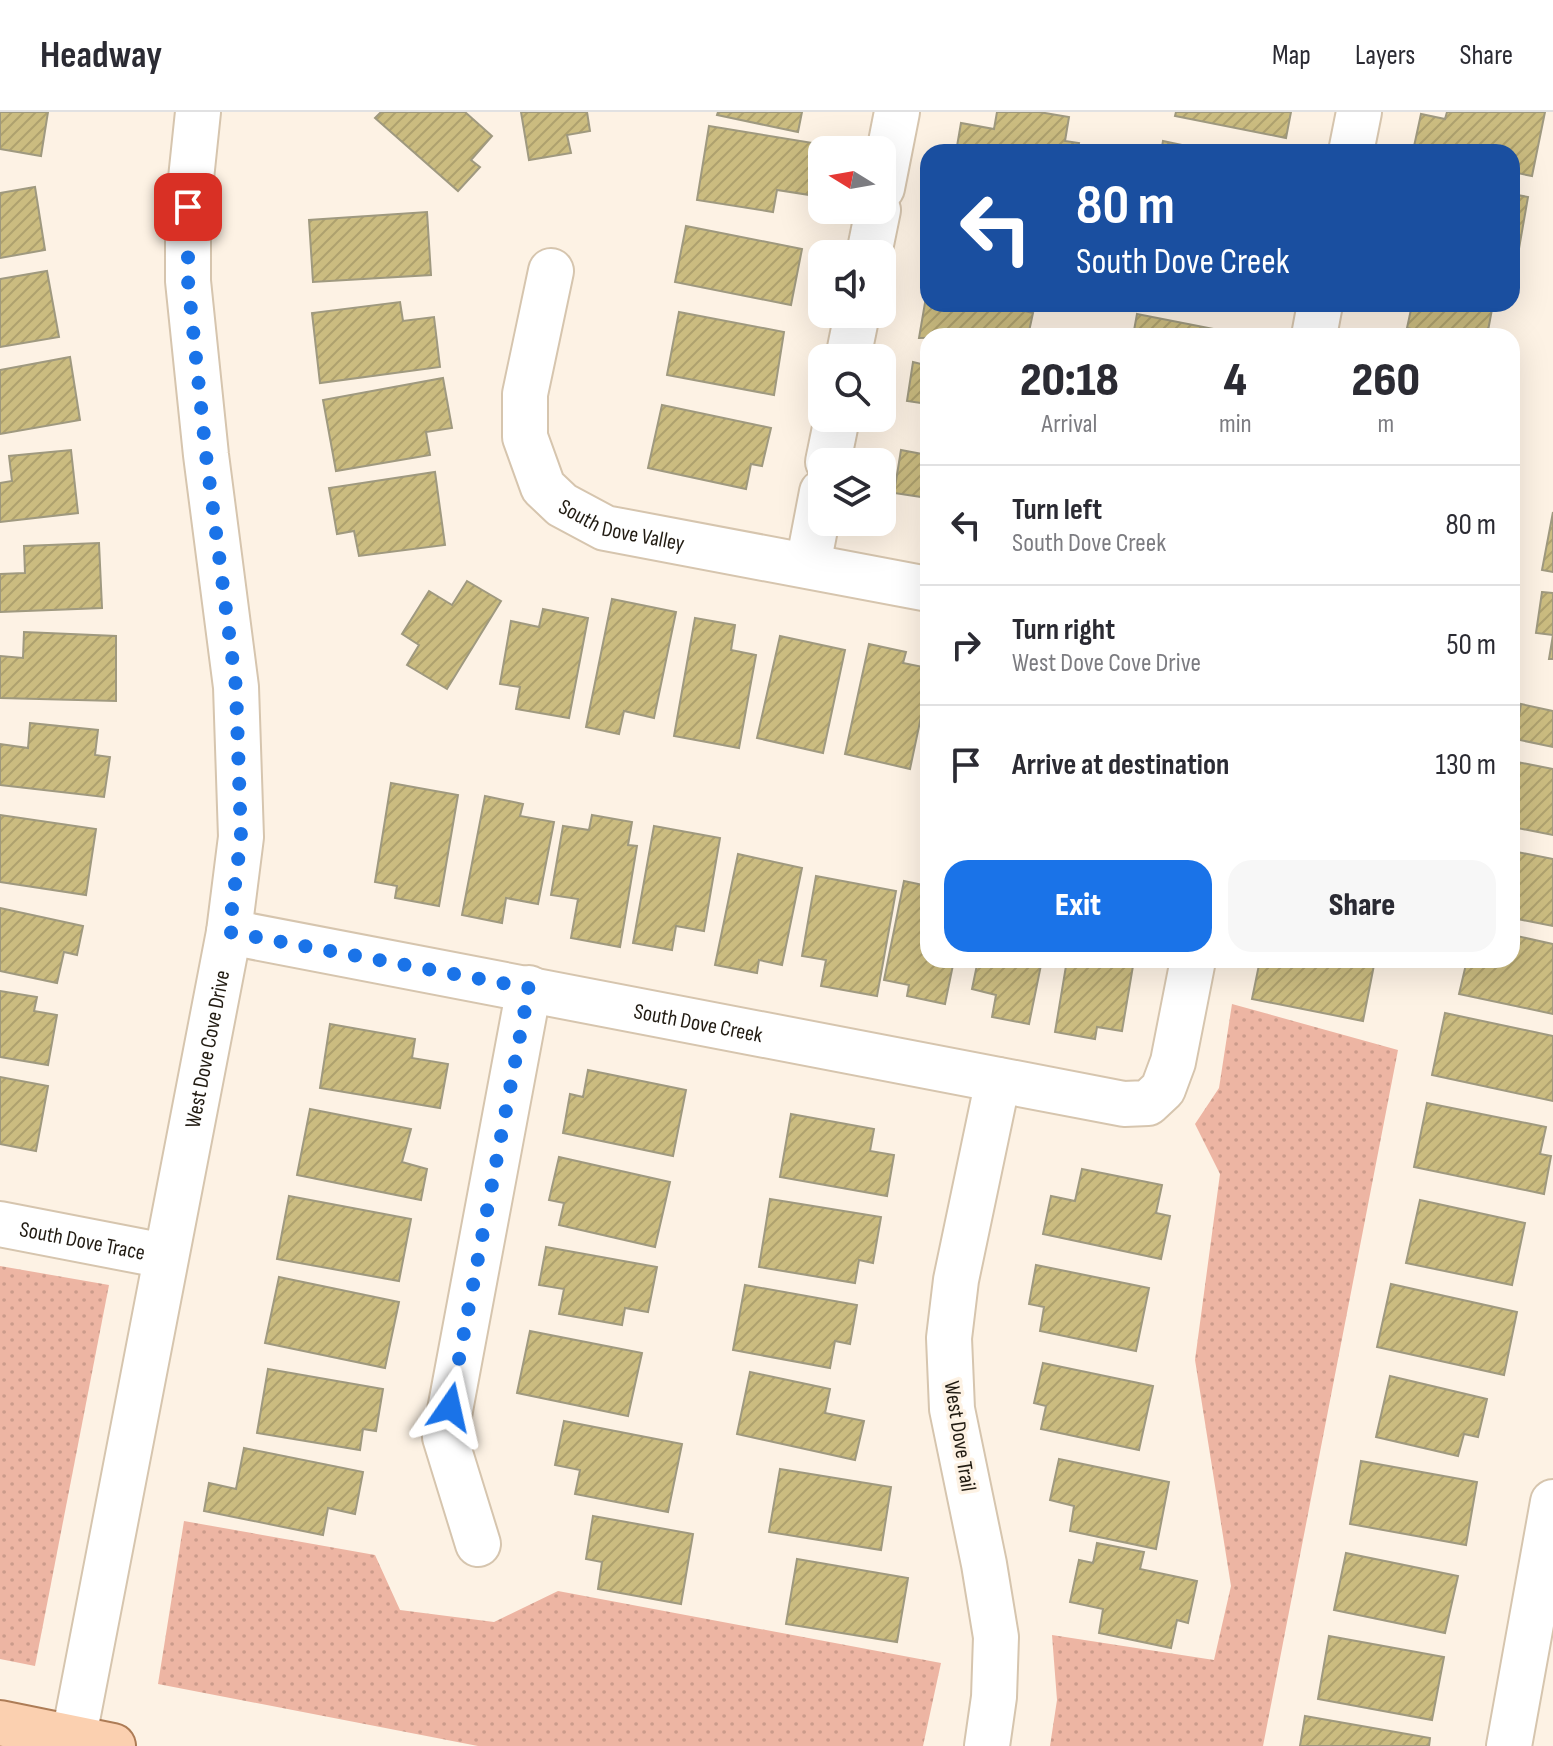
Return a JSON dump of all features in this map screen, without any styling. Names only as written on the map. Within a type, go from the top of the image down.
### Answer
[{"type":"main road","points":[[0,1723],[86,1743]]},
{"type":"street","name":"West Dove Cove Drive","points":[[86,1743],[165,1256],[229,932],[241,837],[236,687],[206,455],[188,281],[188,207],[198,112]]},
{"type":"street","points":[[892,136],[897,112]]},
{"type":"street","points":[[1353,144],[1359,112]]},
{"type":"street","name":"South Dove Valley","points":[[551,271],[525,394],[525,437],[543,487],[562,505],[605,528],[920,587]]},
{"type":"street","points":[[808,565],[814,536]]},
{"type":"street","name":"South Dove Creek","points":[[229,932],[1124,1104],[1148,1103],[1163,1089],[1173,1062],[1191,968]]},
{"type":"street","points":[[478,1544],[445,1437],[529,988]]},
{"type":"street","name":"West Dove Trail","points":[[987,1746],[994,1697],[996,1637],[952,1409],[949,1338],[956,1280],[998,1080]]},
{"type":"street","name":"South Dove Trace","points":[[0,1224],[165,1256]]},
{"type":"street","points":[[1509,1746],[1553,1502]]},
{"type":"shaded area","points":[[1232,1004],[1398,1050],[1263,1746],[1050,1746],[1057,1700],[1052,1635],[1214,1660],[1231,1586],[1195,1360],[1220,1174],[1195,1124],[1219,1088]]},
{"type":"shaded area","points":[[0,1266],[109,1285],[35,1666],[0,1659]]},
{"type":"shaded area","points":[[184,1521],[375,1555],[400,1610],[494,1622],[558,1591],[941,1663],[923,1746],[478,1746],[158,1684]]},
{"type":"building","points":[[0,112],[48,112],[41,156],[0,149]]},
{"type":"building","points":[[381,112],[465,112],[492,136],[471,160],[480,167],[458,191],[375,118]]},
{"type":"building","points":[[521,112],[587,112],[590,131],[567,135],[571,153],[529,160]]},
{"type":"building","points":[[718,112],[802,112],[798,132],[717,115]]},
{"type":"building","points":[[997,112],[1039,112],[1069,117],[1065,141],[1079,143],[957,144],[961,123],[994,129]]},
{"type":"building","points":[[1176,112],[1291,112],[1286,138],[1175,116]]},
{"type":"building","points":[[1447,112],[1545,112],[1532,176],[1520,174],[1520,144],[1415,144],[1421,114],[1445,119]]},
{"type":"building","points":[[709,126],[808,142],[808,195],[777,190],[773,212],[697,200]]},
{"type":"building","points":[[35,187],[45,250],[0,258],[0,193]]},
{"type":"building","points":[[1520,196],[1528,197],[1520,243]]},
{"type":"building","points":[[427,212],[431,275],[313,282],[309,220]]},
{"type":"building","points":[[686,226],[802,249],[791,305],[675,282]]},
{"type":"building","points":[[47,271],[59,337],[0,347],[0,279]]},
{"type":"building","points":[[400,302],[403,321],[434,317],[440,367],[320,383],[312,313]]},
{"type":"building","points":[[679,312],[784,332],[774,395],[667,375]]},
{"type":"building","points":[[923,312],[1033,313],[1030,328],[921,328]]},
{"type":"building","points":[[1410,312],[1492,312],[1488,328],[1407,328]]},
{"type":"building","points":[[1137,314],[1208,328],[1134,328]]},
{"type":"building","points":[[70,357],[80,420],[0,434],[0,370]]},
{"type":"building","points":[[913,362],[920,364],[920,403],[907,401]]},
{"type":"building","points":[[443,378],[452,428],[426,432],[430,455],[336,471],[323,400]]},
{"type":"building","points":[[662,405],[771,428],[762,466],[751,464],[746,489],[648,468]]},
{"type":"building","points":[[71,450],[78,513],[0,522],[0,483],[12,481],[9,456]]},
{"type":"building","points":[[901,450],[920,454],[920,497],[896,493]]},
{"type":"building","points":[[435,472],[445,545],[359,556],[354,531],[337,534],[329,488]]},
{"type":"building","points":[[1553,512],[1553,572],[1542,570]]},
{"type":"building","points":[[99,543],[102,608],[0,612],[0,574],[25,573],[24,546]]},
{"type":"building","points":[[467,581],[501,601],[447,689],[407,665],[419,645],[402,634],[429,591],[452,605]]},
{"type":"building","points":[[1542,592],[1553,593],[1553,635],[1536,633]]},
{"type":"building","points":[[612,599],[676,612],[654,718],[624,711],[619,734],[586,727]]},
{"type":"building","points":[[543,609],[588,618],[569,718],[516,709],[520,687],[500,684],[511,621],[539,627]]},
{"type":"building","points":[[695,618],[735,625],[731,650],[756,655],[739,748],[674,736]]},
{"type":"building","points":[[24,632],[116,636],[116,701],[0,698],[0,656],[23,658]]},
{"type":"building","points":[[1553,635],[1553,659],[1549,659]]},
{"type":"building","points":[[780,636],[845,650],[823,753],[757,738]]},
{"type":"building","points":[[869,644],[906,652],[903,663],[920,666],[920,722],[910,769],[845,754]]},
{"type":"building","points":[[1521,704],[1553,711],[1553,747],[1520,740]]},
{"type":"building","points":[[30,723],[98,730],[95,755],[110,757],[104,797],[0,785],[0,744],[28,748]]},
{"type":"building","points":[[1520,763],[1553,769],[1553,835],[1520,829]]},
{"type":"building","points":[[391,783],[458,795],[439,906],[395,898],[397,886],[375,882]]},
{"type":"building","points":[[485,796],[523,804],[520,816],[554,822],[538,904],[506,898],[502,923],[462,915]]},
{"type":"building","points":[[0,815],[96,829],[86,895],[0,882]]},
{"type":"building","points":[[592,815],[632,822],[628,845],[637,846],[620,947],[571,938],[578,899],[551,895],[563,826],[589,830]]},
{"type":"building","points":[[654,826],[720,838],[704,931],[676,926],[672,950],[633,943]]},
{"type":"building","points":[[1520,853],[1553,859],[1553,926],[1520,920]]},
{"type":"building","points":[[738,854],[802,868],[782,965],[759,960],[757,973],[715,965]]},
{"type":"building","points":[[816,876],[896,891],[877,996],[821,986],[826,960],[802,956]]},
{"type":"building","points":[[904,881],[920,884],[920,968],[952,968],[945,1004],[907,996],[909,985],[884,980]]},
{"type":"building","points":[[0,908],[83,926],[77,955],[64,952],[57,983],[0,971]]},
{"type":"building","points":[[1520,937],[1553,944],[1553,1014],[1459,994],[1465,968],[1520,968]]},
{"type":"building","points":[[976,968],[1040,968],[1029,1024],[992,1017],[996,995],[972,989]]},
{"type":"building","points":[[1066,968],[1133,968],[1122,1031],[1097,1027],[1095,1039],[1055,1032]]},
{"type":"building","points":[[1258,968],[1373,968],[1363,1021],[1252,999]]},
{"type":"building","points":[[0,991],[37,997],[34,1011],[57,1015],[48,1065],[0,1057]]},
{"type":"building","points":[[1445,1013],[1553,1036],[1553,1101],[1432,1075]]},
{"type":"building","points":[[330,1024],[415,1039],[412,1058],[448,1064],[440,1108],[320,1088]]},
{"type":"building","points":[[588,1070],[686,1090],[673,1156],[563,1133],[570,1094],[583,1097]]},
{"type":"building","points":[[0,1077],[48,1086],[36,1151],[0,1144]]},
{"type":"building","points":[[1427,1103],[1546,1127],[1540,1154],[1551,1156],[1544,1194],[1414,1167]]},
{"type":"building","points":[[310,1109],[411,1129],[402,1162],[427,1169],[421,1200],[297,1175]]},
{"type":"building","points":[[791,1114],[874,1129],[870,1151],[894,1155],[887,1196],[780,1177]]},
{"type":"building","points":[[559,1157],[670,1182],[655,1247],[559,1225],[564,1203],[549,1200]]},
{"type":"building","points":[[1082,1169],[1162,1185],[1156,1213],[1170,1216],[1161,1259],[1043,1234],[1051,1196],[1075,1201]]},
{"type":"building","points":[[289,1196],[411,1219],[399,1281],[277,1259]]},
{"type":"building","points":[[770,1199],[881,1217],[873,1263],[859,1260],[855,1283],[759,1267]]},
{"type":"building","points":[[1420,1200],[1525,1223],[1512,1285],[1406,1263]]},
{"type":"building","points":[[546,1247],[657,1267],[648,1312],[625,1308],[622,1325],[559,1314],[564,1289],[539,1285]]},
{"type":"building","points":[[1036,1265],[1149,1288],[1136,1351],[1040,1331],[1044,1307],[1029,1304]]},
{"type":"building","points":[[279,1277],[399,1302],[385,1368],[265,1343]]},
{"type":"building","points":[[1391,1284],[1517,1312],[1504,1375],[1377,1347]]},
{"type":"building","points":[[745,1285],[857,1305],[850,1344],[835,1341],[830,1368],[733,1350]]},
{"type":"building","points":[[530,1331],[642,1353],[628,1416],[517,1393]]},
{"type":"building","points":[[1043,1363],[1153,1386],[1139,1450],[1041,1429],[1046,1406],[1034,1403]]},
{"type":"building","points":[[268,1369],[383,1389],[376,1431],[363,1429],[360,1450],[257,1433]]},
{"type":"building","points":[[750,1372],[830,1389],[825,1413],[864,1421],[855,1460],[737,1434]]},
{"type":"building","points":[[1390,1376],[1487,1399],[1478,1437],[1464,1434],[1458,1456],[1376,1437]]},
{"type":"building","points":[[564,1421],[682,1444],[668,1512],[575,1494],[580,1470],[555,1465]]},
{"type":"building","points":[[244,1448],[363,1472],[355,1514],[328,1508],[323,1535],[204,1511],[209,1483],[236,1489]]},
{"type":"building","points":[[1059,1459],[1169,1482],[1156,1549],[1070,1531],[1074,1506],[1050,1500]]},
{"type":"building","points":[[1361,1461],[1477,1482],[1466,1545],[1350,1524]]},
{"type":"building","points":[[780,1469],[891,1487],[881,1550],[769,1532]]},
{"type":"building","points":[[593,1516],[693,1534],[681,1604],[598,1589],[602,1562],[586,1559]]},
{"type":"building","points":[[1097,1543],[1144,1552],[1140,1569],[1197,1581],[1188,1623],[1177,1620],[1171,1648],[1099,1633],[1103,1609],[1070,1602],[1079,1560],[1093,1563]]},
{"type":"building","points":[[1346,1553],[1458,1576],[1445,1633],[1334,1610]]},
{"type":"building","points":[[797,1559],[908,1578],[897,1642],[786,1624]]},
{"type":"building","points":[[1329,1636],[1444,1657],[1432,1720],[1318,1699]]},
{"type":"building","points":[[1305,1716],[1430,1738],[1429,1746],[1300,1746]]},
{"type":"route","points":[[188,207],[188,281],[206,455],[236,687],[241,837],[229,932],[529,988],[450,1407]]}]
